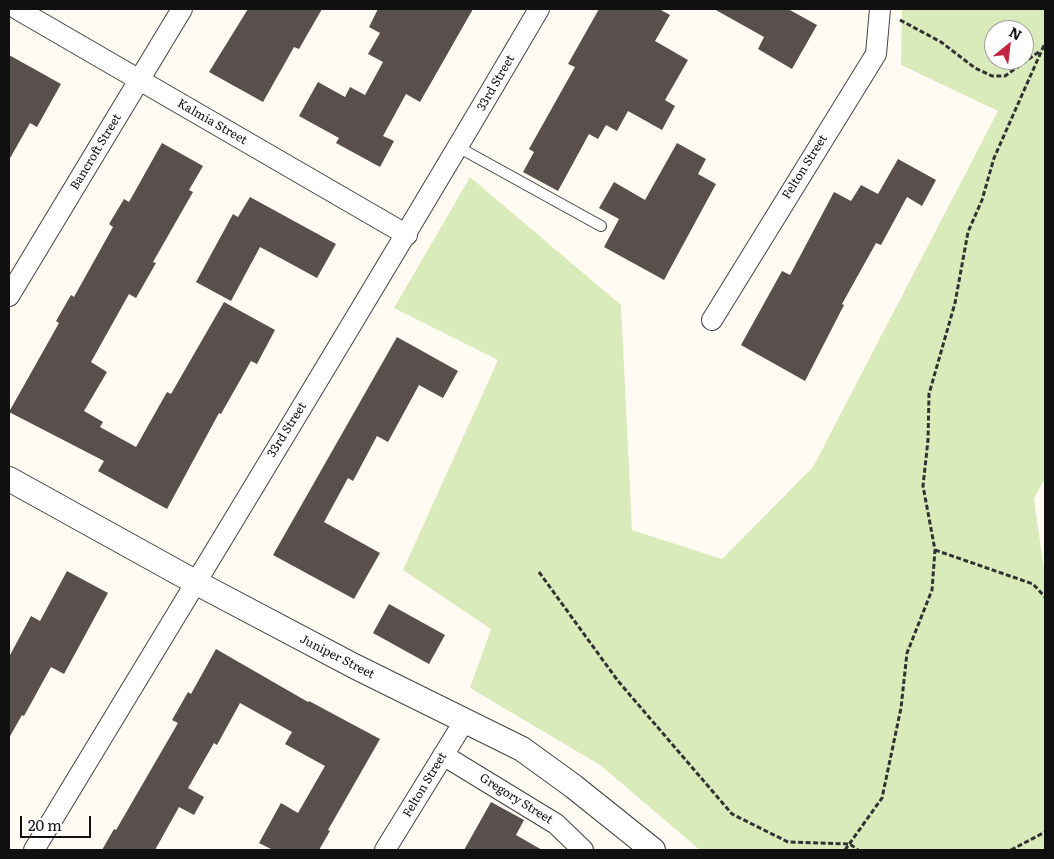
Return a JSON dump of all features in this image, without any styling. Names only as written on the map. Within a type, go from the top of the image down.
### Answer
[{"type":"street","name":"Kalmia Street","points":[[17,9],[407,235]]},
{"type":"street","name":"Bancroft Street","points":[[9,296],[182,9]]},
{"type":"street","name":"33rd Street","points":[[34,850],[407,235],[539,9]]},
{"type":"street","name":"Felton Street","points":[[712,320],[876,54],[880,9]]},
{"type":"street","name":"Juniper Street","points":[[9,479],[195,582],[354,666],[522,749],[573,786],[654,850]]},
{"type":"street","name":"Felton Street","points":[[385,850],[465,720]]},
{"type":"street","name":"Gregory Street","points":[[443,755],[556,824],[583,850]]},
{"type":"lane","points":[[458,147],[600,226]]},
{"type":"path","points":[[880,9],[941,42],[974,68],[992,76],[1005,76],[1040,51]]},
{"type":"path","points":[[845,850],[882,798],[900,708],[907,653],[932,590],[935,550],[923,486],[928,440],[929,394],[955,303],[968,232],[982,200],[994,158],[1030,82],[1040,51],[1045,43]]},
{"type":"path","points":[[935,550],[1033,584],[1045,597]]},
{"type":"path","points":[[539,572],[618,681],[732,814],[788,842],[850,844],[858,850]]},
{"type":"path","points":[[1011,850],[1045,832]]},
{"type":"green space","points":[[902,9],[1045,9],[1045,478],[1034,499],[1045,577],[1045,850],[700,850],[600,765],[470,688],[491,629],[403,570],[498,360],[394,308],[470,177],[621,305],[632,530],[722,559],[813,467],[998,111],[901,65]]},
{"type":"building","points":[[248,9],[322,9],[299,49],[294,47],[263,102],[209,72]]},
{"type":"building","points":[[378,9],[473,9],[420,102],[406,94],[383,136],[394,141],[380,167],[336,143],[339,138],[299,116],[318,82],[345,97],[350,87],[365,95],[383,62],[368,54],[380,33],[369,27]]},
{"type":"building","points":[[599,9],[659,9],[670,15],[655,41],[688,60],[665,100],[675,106],[662,130],[628,111],[617,131],[606,125],[598,139],[589,134],[558,191],[523,172],[534,152],[529,149],[575,67],[568,64]]},
{"type":"building","points":[[714,9],[788,9],[817,25],[792,69],[758,49],[764,37]]},
{"type":"building","points":[[9,55],[61,84],[37,127],[30,123],[9,160]]},
{"type":"building","points":[[162,143],[203,166],[189,190],[193,192],[153,262],[156,263],[136,298],[129,294],[91,362],[107,372],[84,411],[103,422],[100,427],[136,447],[167,392],[171,394],[224,302],[275,330],[257,364],[251,361],[221,414],[219,413],[167,509],[98,471],[104,461],[9,412],[59,323],[56,321],[71,295],[74,297],[113,227],[109,224],[124,199],[129,202]]},
{"type":"building","points":[[677,143],[706,159],[698,174],[716,184],[664,280],[604,247],[619,219],[599,208],[614,182],[645,200]]},
{"type":"building","points":[[898,159],[936,180],[922,206],[907,197],[881,245],[876,243],[842,304],[844,305],[805,381],[741,345],[782,271],[790,275],[834,192],[851,201],[861,185],[878,194]]},
{"type":"building","points":[[250,197],[336,244],[317,278],[260,247],[231,301],[196,282],[233,214],[238,217]]},
{"type":"building","points":[[397,337],[458,371],[443,398],[419,385],[388,442],[377,436],[353,481],[348,478],[324,522],[380,553],[354,599],[273,555]]},
{"type":"building","points":[[67,571],[108,593],[64,674],[51,667],[24,716],[22,715],[9,738],[9,657],[31,616],[40,621]]},
{"type":"building","points":[[389,604],[445,635],[429,664],[373,633]]},
{"type":"building","points":[[216,649],[308,702],[380,739],[328,830],[330,831],[319,850],[273,850],[259,843],[281,803],[298,813],[325,766],[285,744],[292,732],[240,703],[217,745],[214,743],[188,788],[204,797],[194,815],[179,807],[155,850],[102,850],[114,829],[116,830],[178,723],[172,720],[188,692],[191,694]]},
{"type":"building","points":[[491,802],[524,820],[516,835],[542,850],[464,850]]}]
